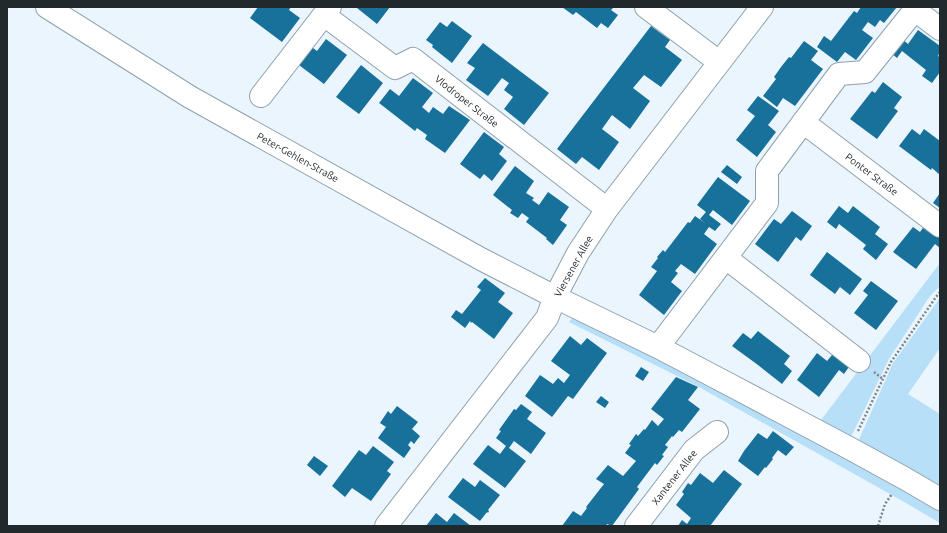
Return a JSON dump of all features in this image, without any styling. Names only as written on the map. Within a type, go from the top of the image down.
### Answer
[{"type":"street","name":"Peter-Gehlen-Straße","points":[[47,7],[190,97],[481,259],[658,347],[851,449],[940,499]]},
{"type":"street","points":[[646,7],[719,62]]},
{"type":"street","name":"Viersener Allee","points":[[386,526],[547,318],[555,297],[578,253],[606,209],[762,7]]},
{"type":"street","points":[[658,347],[767,203],[767,171],[839,74],[865,72],[916,8],[940,28]]},
{"type":"street","name":"Vlodroper Straße","points":[[261,96],[327,11],[395,68],[413,60],[606,209]]},
{"type":"street","name":"Ponter Straße","points":[[803,122],[940,226]]},
{"type":"street","points":[[726,258],[858,361]]},
{"type":"street","name":"Xantener Allee","points":[[636,526],[694,450],[717,432]]},
{"type":"path","points":[[851,449],[891,362],[940,292]]},
{"type":"path","points":[[878,526],[885,504],[904,478]]},
{"type":"shaded area","points":[[940,263],[940,286],[930,296],[889,359],[850,439],[818,424]]},
{"type":"shaded area","points":[[940,298],[940,348],[908,394],[940,414],[940,493],[857,444],[893,363]]},
{"type":"shaded area","points":[[575,314],[726,390],[940,509],[940,523],[699,387],[569,322]]},
{"type":"building","points":[[258,7],[291,7],[289,10],[300,18],[282,42],[250,18]]},
{"type":"building","points":[[390,7],[377,24],[357,8]]},
{"type":"building","points":[[562,7],[614,7],[611,10],[618,15],[608,28],[601,23],[597,28],[576,12],[573,15]]},
{"type":"building","points":[[861,7],[897,7],[884,23],[880,20],[875,27],[868,22],[862,30],[873,38],[856,60],[845,52],[837,62],[817,47],[824,36],[831,41],[854,11],[857,13]]},
{"type":"building","points":[[452,21],[472,36],[452,63],[432,47],[433,45],[426,40],[440,22],[447,27]]},
{"type":"building","points":[[651,26],[670,40],[665,47],[682,60],[661,87],[644,75],[633,88],[650,101],[630,129],[612,115],[602,129],[619,142],[599,170],[582,157],[576,164],[557,149]]},
{"type":"building","points":[[918,30],[940,46],[938,56],[940,57],[940,72],[932,83],[922,76],[926,70],[902,51],[897,58],[890,52],[901,38],[908,44]]},
{"type":"building","points":[[326,39],[347,55],[324,84],[295,62],[308,44],[317,51]]},
{"type":"building","points":[[804,41],[818,51],[811,60],[823,69],[795,106],[783,98],[777,107],[763,96],[776,79],[774,77],[781,67],[789,57],[791,58]]},
{"type":"building","points":[[483,43],[549,93],[524,125],[504,109],[513,97],[504,90],[509,83],[502,78],[488,96],[466,80],[475,68],[467,63]]},
{"type":"building","points":[[361,65],[383,83],[359,114],[336,97]]},
{"type":"building","points":[[413,78],[433,93],[422,107],[429,113],[433,107],[443,114],[449,106],[470,120],[445,153],[425,139],[427,135],[417,128],[415,131],[379,103],[390,89],[399,96]]},
{"type":"building","points":[[883,82],[902,97],[894,108],[898,111],[877,139],[850,119],[872,91],[875,93]]},
{"type":"building","points":[[758,96],[779,111],[768,125],[776,132],[757,157],[736,140],[755,116],[747,110]]},
{"type":"building","points":[[912,129],[920,135],[924,129],[940,141],[940,175],[899,146]]},
{"type":"building","points":[[484,132],[504,147],[499,154],[507,161],[492,181],[484,174],[480,179],[460,164]]},
{"type":"building","points":[[727,165],[742,177],[737,184],[721,172]]},
{"type":"building","points":[[515,166],[534,181],[526,193],[534,198],[532,200],[539,205],[548,192],[569,207],[560,220],[567,225],[553,245],[546,239],[547,238],[526,222],[529,218],[522,213],[518,218],[510,213],[512,210],[493,195]]},
{"type":"building","points":[[718,177],[750,201],[732,225],[713,210],[709,215],[721,224],[715,231],[709,227],[704,234],[717,244],[695,274],[681,264],[675,271],[678,273],[671,282],[682,291],[664,315],[639,295],[657,271],[651,267],[658,258],[657,257],[663,250],[665,252],[688,222],[690,223],[695,216],[705,223],[700,219],[706,212],[697,205]]},
{"type":"building","points":[[940,193],[940,208],[933,203]]},
{"type":"building","points":[[839,206],[848,213],[853,206],[880,227],[875,234],[888,244],[876,260],[863,249],[866,245],[839,224],[836,229],[827,222]]},
{"type":"building","points":[[792,211],[812,226],[801,241],[796,237],[778,262],[755,244],[774,219],[781,224]]},
{"type":"building","points":[[928,221],[940,230],[940,248],[935,244],[916,269],[893,252],[913,227],[920,232]]},
{"type":"building","points":[[827,252],[862,279],[850,295],[840,287],[835,294],[810,275]]},
{"type":"building","points":[[485,278],[505,293],[498,302],[513,313],[494,339],[472,322],[471,323],[470,321],[465,328],[451,317],[456,310],[462,314],[481,290],[477,287]]},
{"type":"building","points":[[871,281],[898,301],[876,330],[854,313],[868,295],[863,291]]},
{"type":"building","points":[[758,331],[790,356],[784,364],[792,371],[782,384],[732,346],[743,333],[751,339]]},
{"type":"building","points":[[570,336],[581,345],[587,338],[607,353],[573,399],[568,396],[552,417],[525,396],[540,375],[553,384],[558,378],[564,383],[570,375],[551,361]]},
{"type":"building","points":[[837,349],[853,361],[844,374],[839,370],[819,397],[797,380],[817,353],[827,361]]},
{"type":"building","points":[[641,367],[649,372],[643,381],[635,376]]},
{"type":"building","points":[[676,377],[698,387],[688,400],[700,409],[682,432],[679,430],[665,445],[668,447],[662,455],[664,456],[657,465],[655,463],[637,487],[639,489],[612,526],[607,524],[606,526],[562,526],[573,511],[581,516],[604,484],[596,479],[608,465],[623,476],[636,461],[625,453],[631,445],[629,444],[636,434],[638,436],[644,429],[645,430],[652,420],[658,426],[664,419],[651,409]]},
{"type":"building","points":[[601,396],[609,402],[605,408],[596,402]]},
{"type":"building","points":[[521,404],[532,412],[527,419],[546,433],[531,454],[514,441],[509,448],[526,461],[505,488],[473,464],[488,445],[500,454],[506,446],[496,438],[501,431],[499,430],[514,409],[516,410]]},
{"type":"building","points":[[397,406],[418,422],[412,429],[420,436],[414,444],[411,441],[408,445],[411,448],[404,458],[378,438],[386,427],[380,423],[388,411],[391,414]]},
{"type":"building","points":[[773,431],[794,447],[786,456],[778,450],[772,458],[773,459],[758,476],[738,461],[758,433],[767,439]]},
{"type":"building","points":[[373,446],[394,462],[387,471],[391,474],[371,501],[352,488],[345,497],[332,486],[359,450],[366,455]]},
{"type":"building","points":[[314,456],[328,466],[320,476],[307,465]]},
{"type":"building","points":[[724,470],[742,484],[710,526],[678,526],[682,520],[687,524],[691,518],[676,505],[684,494],[682,492],[688,483],[691,485],[700,473],[713,483]]},
{"type":"building","points":[[463,478],[475,487],[480,480],[500,495],[488,510],[488,513],[487,512],[480,521],[448,497]]},
{"type":"building","points":[[436,513],[447,522],[454,513],[471,526],[426,526]]}]
